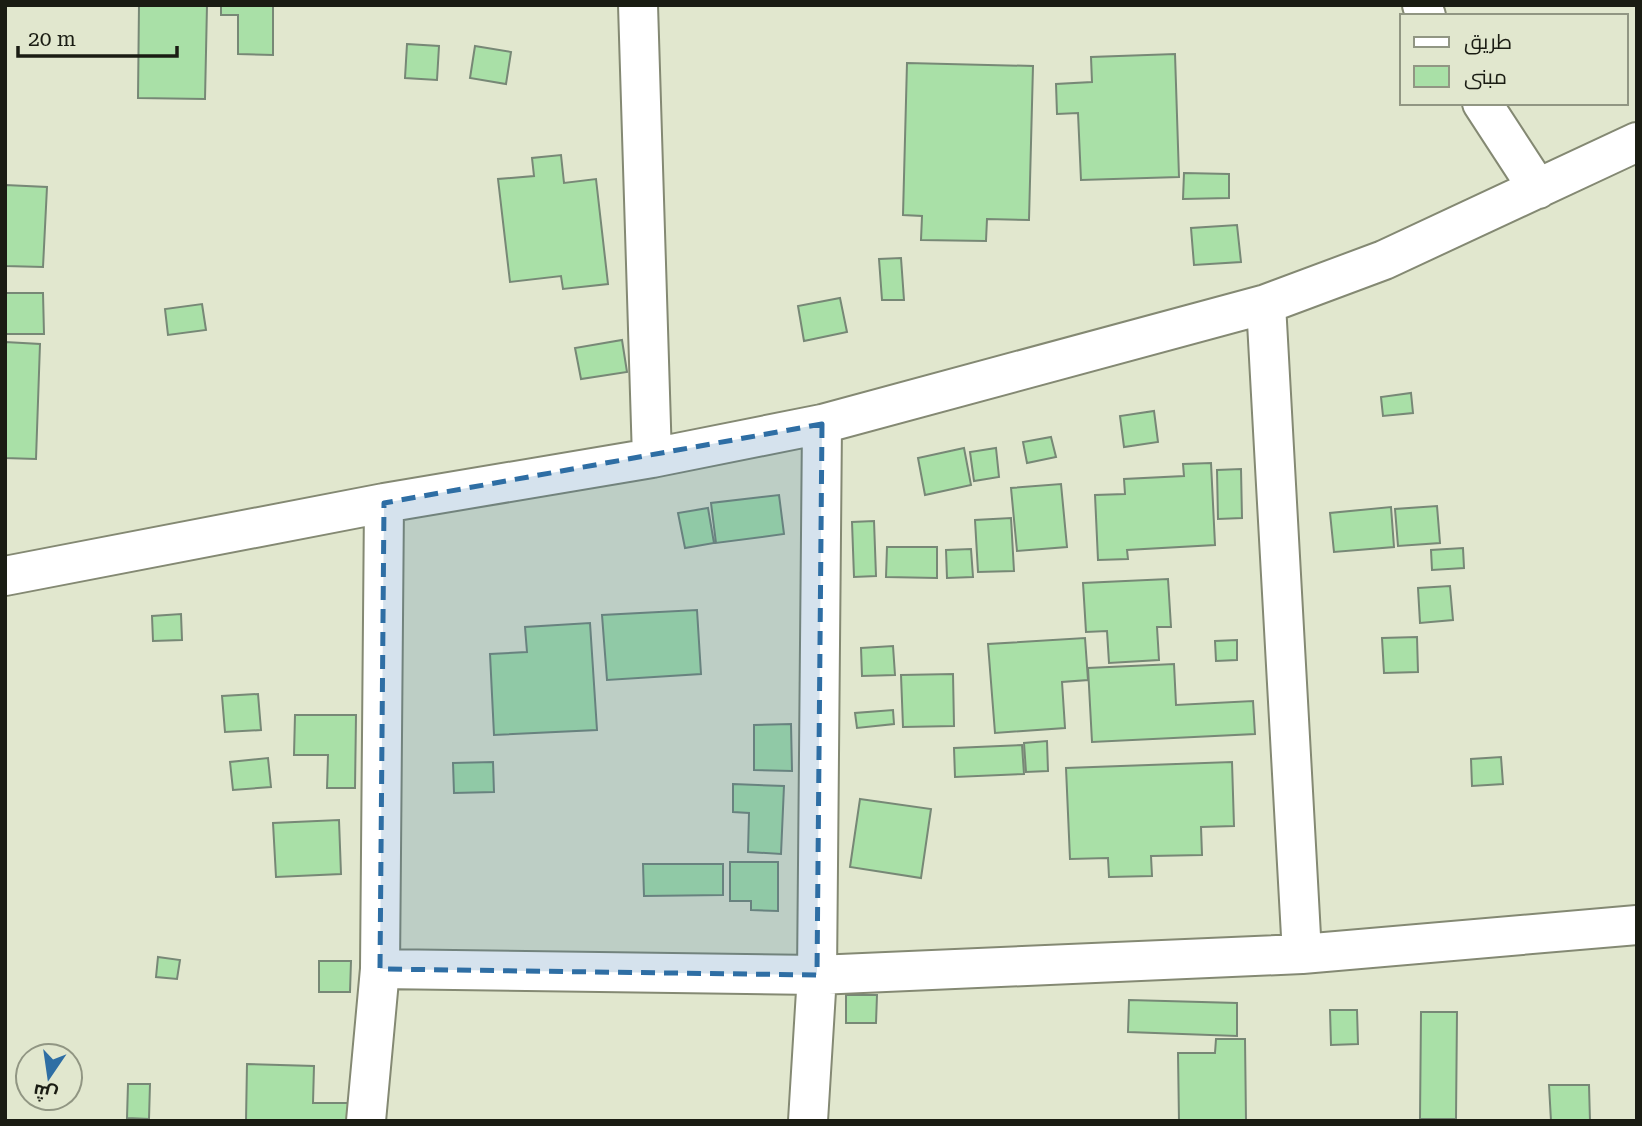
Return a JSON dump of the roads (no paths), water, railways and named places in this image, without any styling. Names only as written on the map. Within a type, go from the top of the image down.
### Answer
[{"type":"street","points":[[638,5],[652,458]]},
{"type":"street","points":[[1483,105],[1538,189]]},
{"type":"street","points":[[5,576],[384,503],[652,458],[822,424],[1266,304],[1384,260],[1637,142]]},
{"type":"street","points":[[1266,304],[1302,954]]},
{"type":"street","points":[[808,1121],[817,975],[822,424]]},
{"type":"street","points":[[366,1121],[380,969],[384,503]]},
{"type":"street","points":[[380,969],[817,975],[1302,954],[1637,925]]}]
